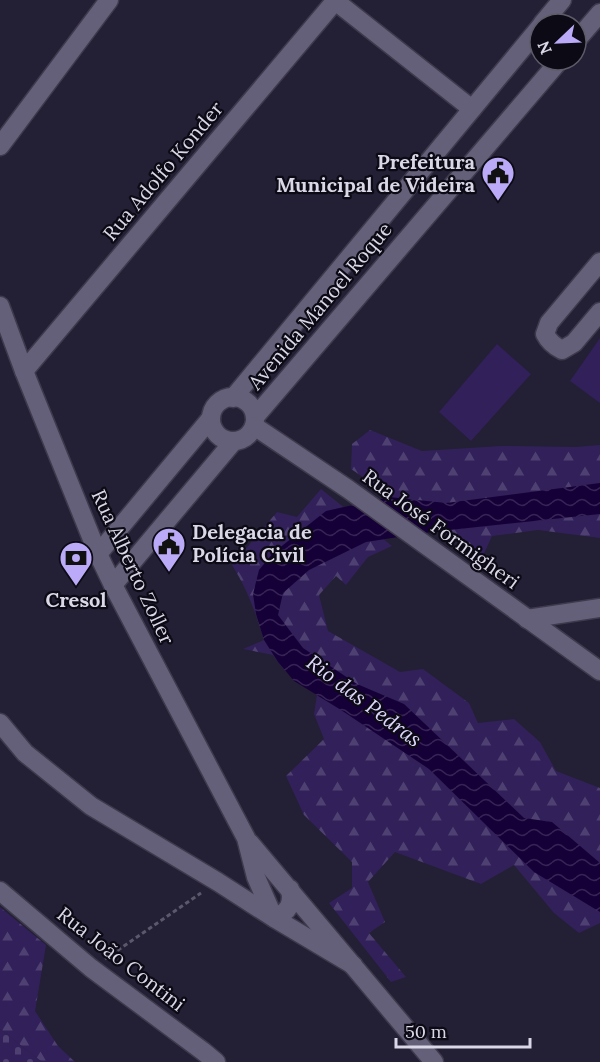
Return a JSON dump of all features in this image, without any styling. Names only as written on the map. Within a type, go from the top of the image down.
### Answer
[{"type":"street","points":[[0,146],[109,0]]},
{"type":"street","points":[[335,0],[472,109]]},
{"type":"street","name":"Rua Adolfo Konder","points":[[24,371],[335,0]]},
{"type":"street","name":"Avenida Manoel Roque","points":[[552,12],[562,0]]},
{"type":"street","points":[[588,27],[600,13]]},
{"type":"street","name":"Avenida Manoel Roque","points":[[233,398],[528,41]]},
{"type":"street","name":"Avenida Manoel Roque","points":[[255,421],[550,72]]},
{"type":"street","points":[[600,262],[549,323],[545,334],[548,341],[562,350],[571,346],[600,312]]},
{"type":"street","name":"Rua Alberto Zoller","points":[[0,306],[98,554],[246,838],[253,865],[274,918]]},
{"type":"street","points":[[240,398],[248,402],[253,409],[255,421],[250,434],[242,440],[233,442],[216,434],[211,418],[217,404],[224,399],[240,398]]},
{"type":"street","points":[[98,554],[211,418]]},
{"type":"street","name":"Rua José Formigheri","points":[[255,421],[600,671]]},
{"type":"street","points":[[113,585],[233,442]]},
{"type":"street","points":[[527,620],[600,608]]},
{"type":"street","points":[[0,723],[25,753],[91,806],[353,965]]},
{"type":"street","name":"Rua Alberto Zoller","points":[[246,838],[353,965]]},
{"type":"street","points":[[218,882],[241,880],[250,875],[253,865]]},
{"type":"street","points":[[218,882],[264,895],[299,913],[353,965],[434,1062]]},
{"type":"street","points":[[274,918],[283,914],[289,907],[292,898],[290,888]]},
{"type":"street","name":"Rua João Contini","points":[[0,891],[92,968],[216,1062]]},
{"type":"path","points":[[92,968],[218,882]]},
{"type":"green space","points":[[600,338],[600,403],[570,381]]},
{"type":"green space","points":[[497,344],[531,374],[471,441],[439,412]]},
{"type":"green space","points":[[370,430],[422,451],[501,446],[600,445],[600,538],[538,530],[492,536],[482,558],[351,469],[352,444]]},
{"type":"green space","points":[[321,489],[392,546],[368,557],[346,585],[336,576],[319,595],[328,631],[400,672],[423,669],[469,703],[478,723],[514,719],[540,742],[556,771],[600,788],[600,923],[579,933],[554,913],[514,865],[481,884],[395,852],[368,882],[385,922],[369,933],[406,977],[391,982],[329,903],[352,888],[352,862],[304,815],[286,776],[324,739],[314,714],[317,695],[292,678],[273,655],[243,649],[264,640],[251,601],[232,565],[277,512],[297,517]]},
{"type":"green space","points":[[0,907],[46,945],[35,1011],[58,1046],[75,1062],[42,1062],[0,1029]]},
{"type":"green space","points":[[0,1029],[42,1062],[0,1062]]},
{"type":"water","name":"Rio das Pedras","points":[[600,483],[600,514],[431,532],[366,542],[309,570],[283,593],[278,615],[303,648],[357,684],[404,704],[524,818],[552,822],[600,863],[600,912],[534,872],[429,769],[294,681],[264,640],[253,594],[259,570],[273,553],[326,511],[389,497],[446,503]]},
{"type":"place","name":"Prefeitura Municipal de Videira","points":[[498,202]]},
{"type":"place","name":"Delegacia de Polícia Civil","points":[[169,573]]},
{"type":"place","name":"Cresol","points":[[76,587]]}]
